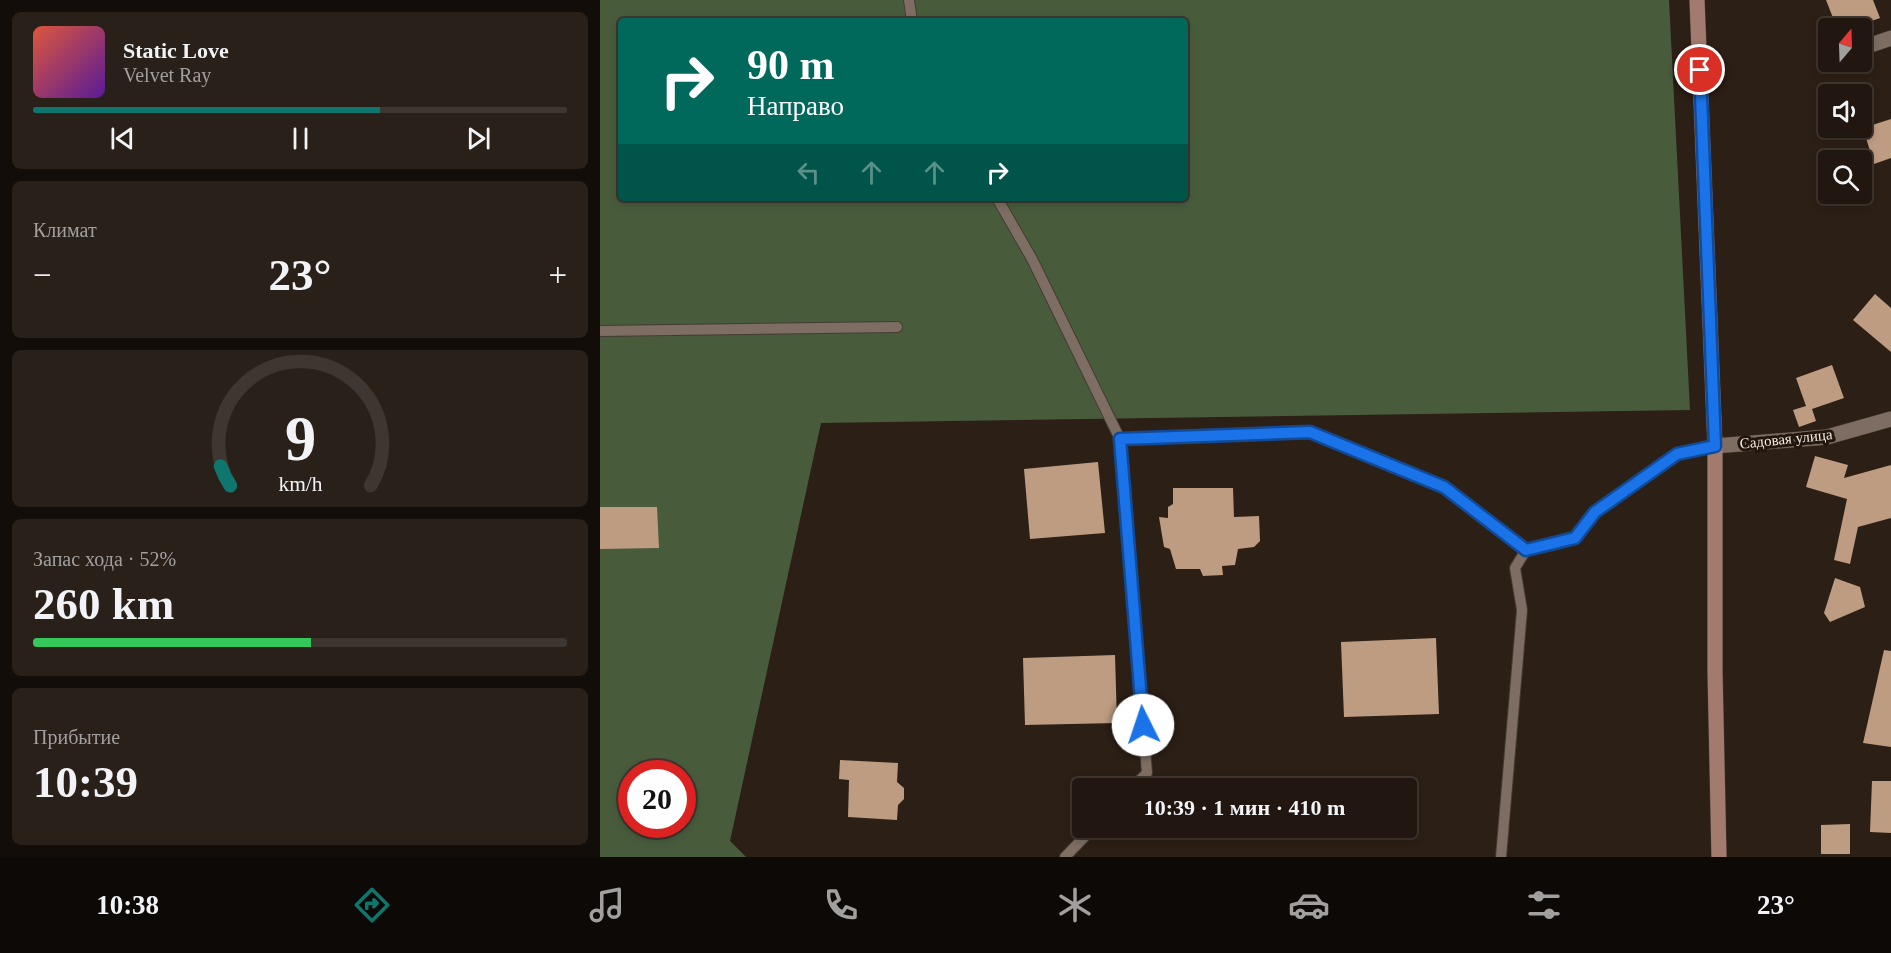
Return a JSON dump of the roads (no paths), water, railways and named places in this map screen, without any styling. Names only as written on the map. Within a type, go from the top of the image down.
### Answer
[{"type":"street","points":[[1697,0],[1715,446],[1715,671],[1719,857]]},
{"type":"street","points":[[1872,45],[1891,38]]},
{"type":"street","name":"Садовая улица","points":[[1715,446],[1827,437],[1891,419]]},
{"type":"lane","points":[[909,0],[912,18]]},
{"type":"lane","points":[[999,201],[1032,259],[1120,439],[1147,773],[1142,778]]},
{"type":"lane","points":[[600,331],[897,327]]},
{"type":"lane","points":[[1120,439],[1310,432],[1444,487],[1526,550]]},
{"type":"lane","points":[[1501,857],[1522,609],[1515,568],[1526,550],[1575,538],[1595,512],[1677,454],[1715,446]]},
{"type":"lane","points":[[1065,857],[1083,838]]}]
